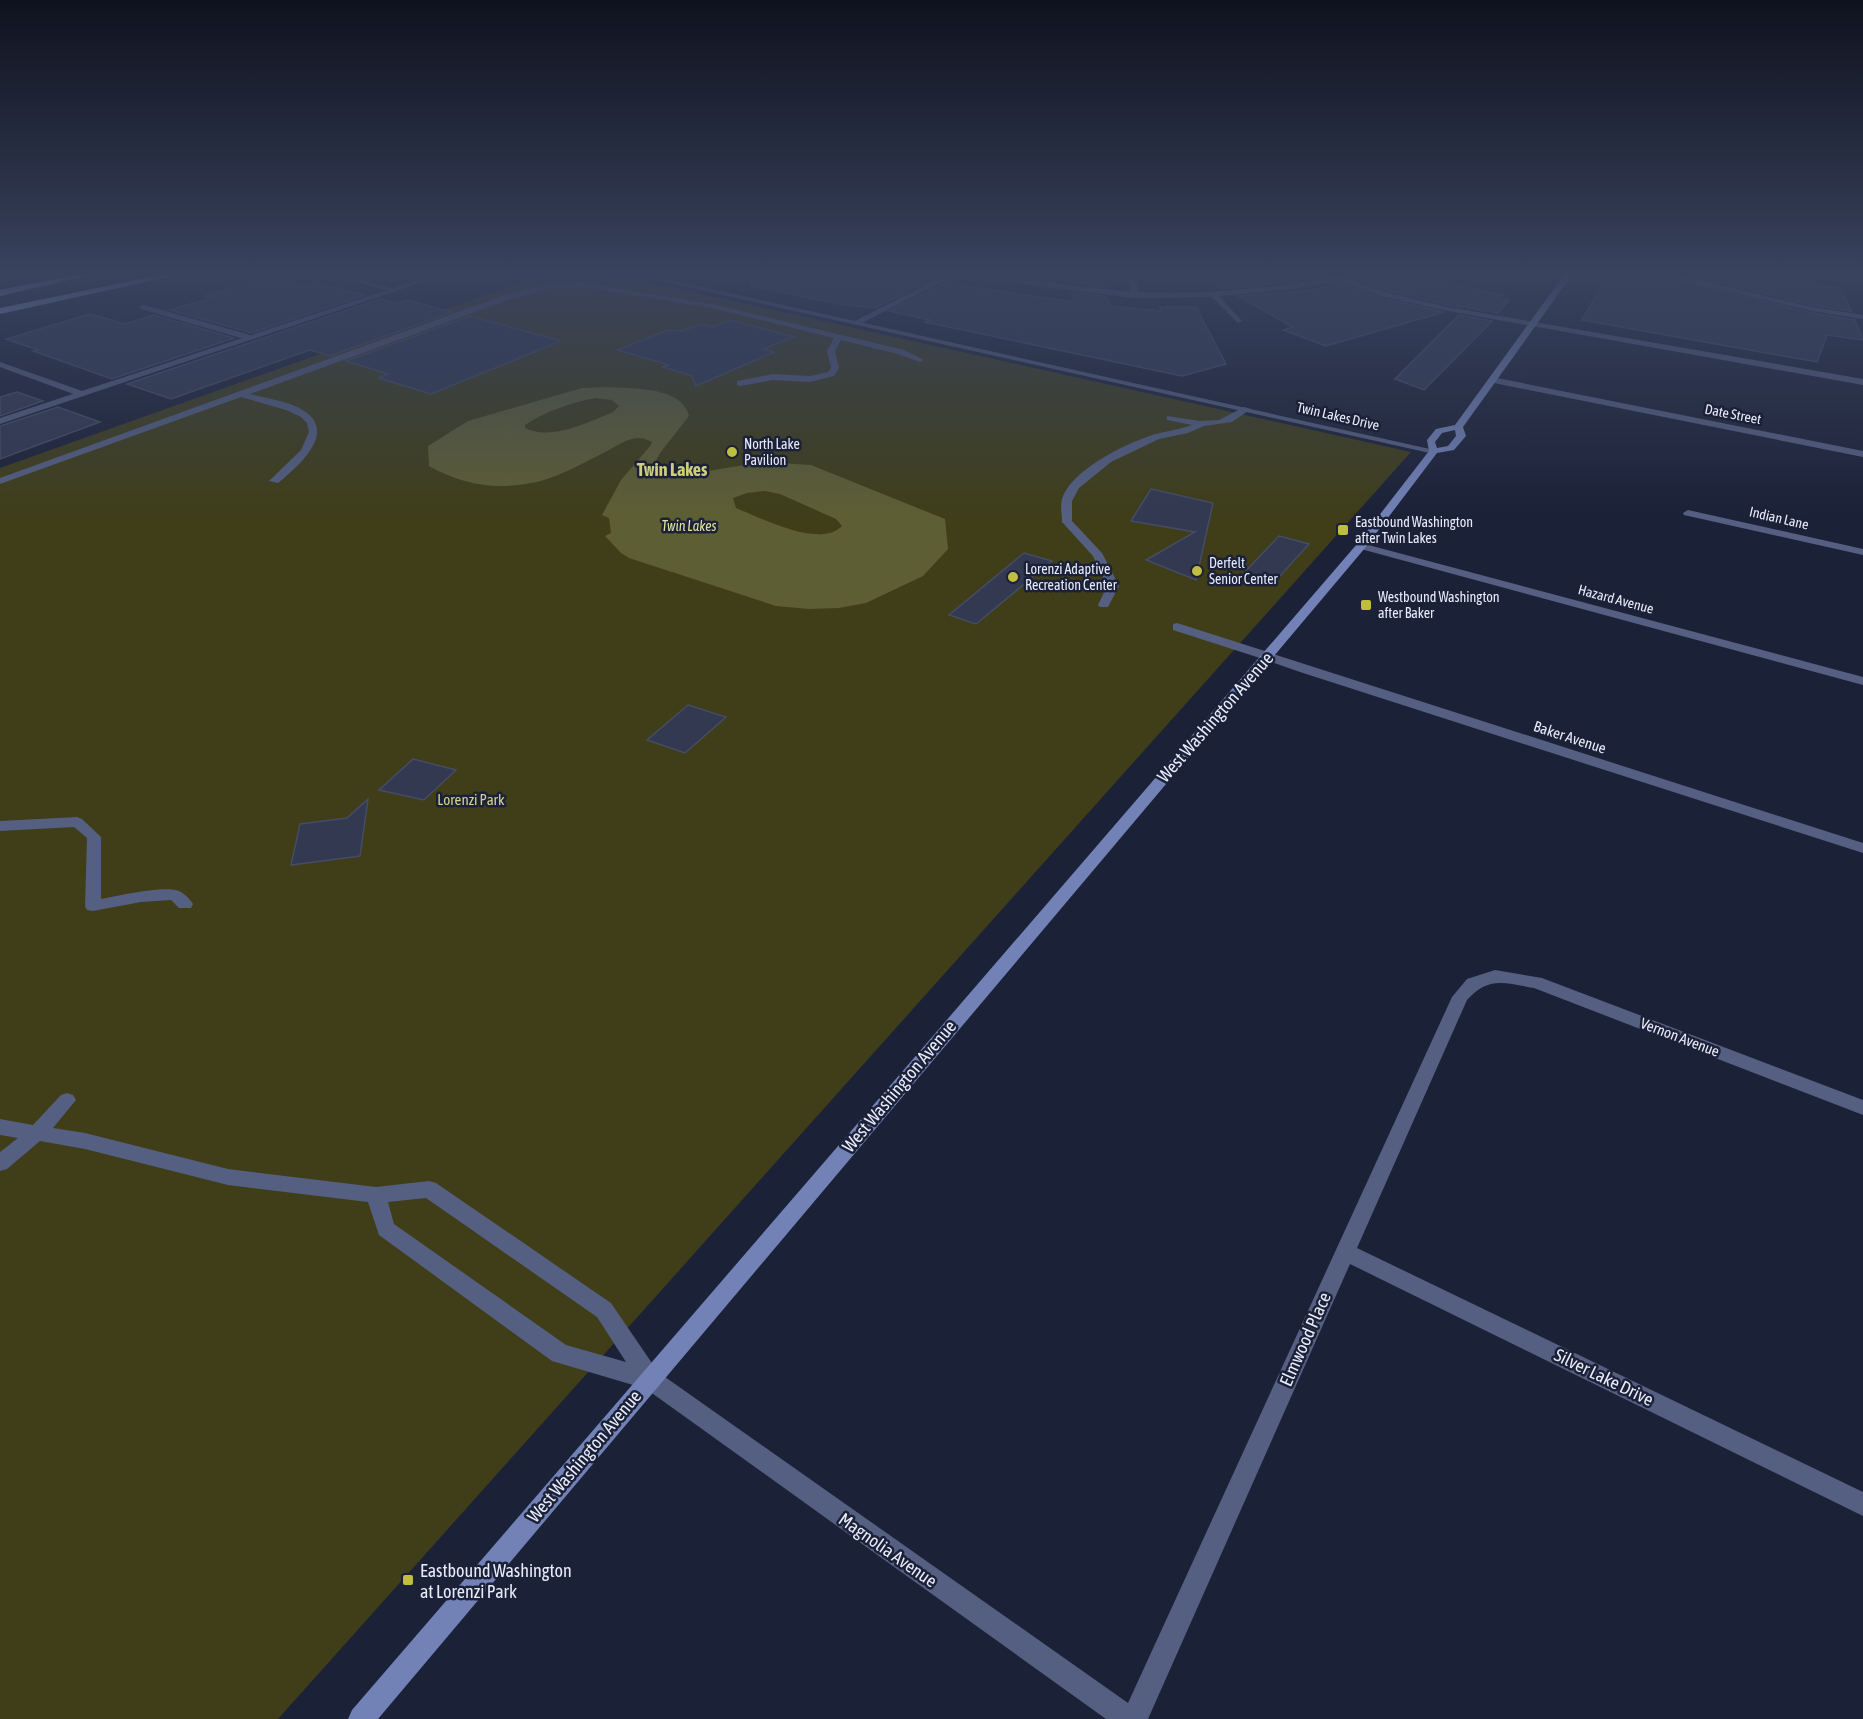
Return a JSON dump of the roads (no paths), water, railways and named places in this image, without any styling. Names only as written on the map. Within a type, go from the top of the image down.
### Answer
[{"type":"main road","name":"West Washington Avenue","points":[[1434,451],[1430,442],[1439,431],[1458,427],[1510,355]]},
{"type":"main road","name":"West Washington Avenue","points":[[361,1719],[1361,546],[1434,451],[1451,448],[1461,436],[1458,427]]},
{"type":"street","points":[[0,421],[199,355]]},
{"type":"street","points":[[0,481],[348,355]]},
{"type":"street","points":[[740,383],[773,377],[810,379],[831,374],[835,368],[832,355]]},
{"type":"street","points":[[909,355],[920,360]]},
{"type":"street","name":"Twin Lakes Drive","points":[[1002,355],[1434,451]]},
{"type":"street","points":[[1711,355],[1863,382]]},
{"type":"street","points":[[0,364],[82,394]]},
{"type":"street","name":"Date Street","points":[[1492,380],[1863,454]]},
{"type":"street","points":[[242,394],[306,417],[312,427],[312,438],[300,460],[274,481]]},
{"type":"street","points":[[1170,418],[1217,425],[1239,416],[1247,409]]},
{"type":"street","points":[[1104,605],[1113,586],[1098,555],[1067,522],[1067,497],[1077,482],[1130,447],[1157,436],[1193,429],[1201,424]]},
{"type":"street","name":"Indian Lane","points":[[1688,513],[1863,552]]},
{"type":"street","name":"Hazard Avenue","points":[[1361,546],[1863,681]]},
{"type":"street","name":"Baker Avenue","points":[[1177,627],[1863,848]]},
{"type":"street","points":[[0,826],[76,822],[94,837],[93,906],[141,897],[175,895],[185,904]]},
{"type":"street","name":"Vernon Avenue","points":[[1494,976],[1536,982],[1863,1108]]},
{"type":"street","name":"Elmwood Place","points":[[1134,1719],[1460,997],[1473,983],[1494,976]]},
{"type":"street","points":[[0,1163],[37,1133],[67,1100]]},
{"type":"street","points":[[0,1127],[95,1143],[228,1177],[375,1194],[429,1189],[604,1310],[650,1379]]},
{"type":"street","points":[[375,1194],[386,1229],[560,1354],[650,1379]]},
{"type":"street","name":"Silver Lake Drive","points":[[1344,1251],[1863,1504]]},
{"type":"street","name":"Magnolia Avenue","points":[[650,1379],[1128,1719]]},
{"type":"water","name":"Twin Lakes","points":[[608,387],[655,391],[677,399],[685,406],[689,416],[660,453],[649,474],[666,478],[762,462],[811,465],[945,519],[948,549],[923,576],[866,603],[839,608],[809,609],[776,606],[629,558],[605,536],[611,533],[609,518],[602,515],[621,480],[652,442],[639,438],[627,440],[559,475],[541,481],[511,486],[469,482],[429,466],[428,446],[468,421],[582,388]],"holes":[[[595,398],[612,400],[619,406],[613,412],[570,429],[546,432],[525,428],[525,425],[550,412]],[[765,491],[780,494],[836,519],[842,526],[832,532],[805,533],[736,508],[733,498],[747,493]]]},
{"type":"place","name":"North Lake Pavilion","points":[[732,452]]},
{"type":"place","name":"Eastbound Washington after Twin Lakes","points":[[1343,530]]},
{"type":"place","name":"Derfelt Senior Center","points":[[1197,571]]},
{"type":"place","name":"Lorenzi Adaptive Recreation Center","points":[[1013,577]]},
{"type":"place","name":"Westbound Washington after Baker","points":[[1366,605]]},
{"type":"place","name":"Eastbound Washington at Lorenzi Park","points":[[408,1580]]},
{"type":"district","name":"Twin Lakes","points":[[672,469]]},
{"type":"park label","name":"Lorenzi Park","points":[[471,799]]}]
